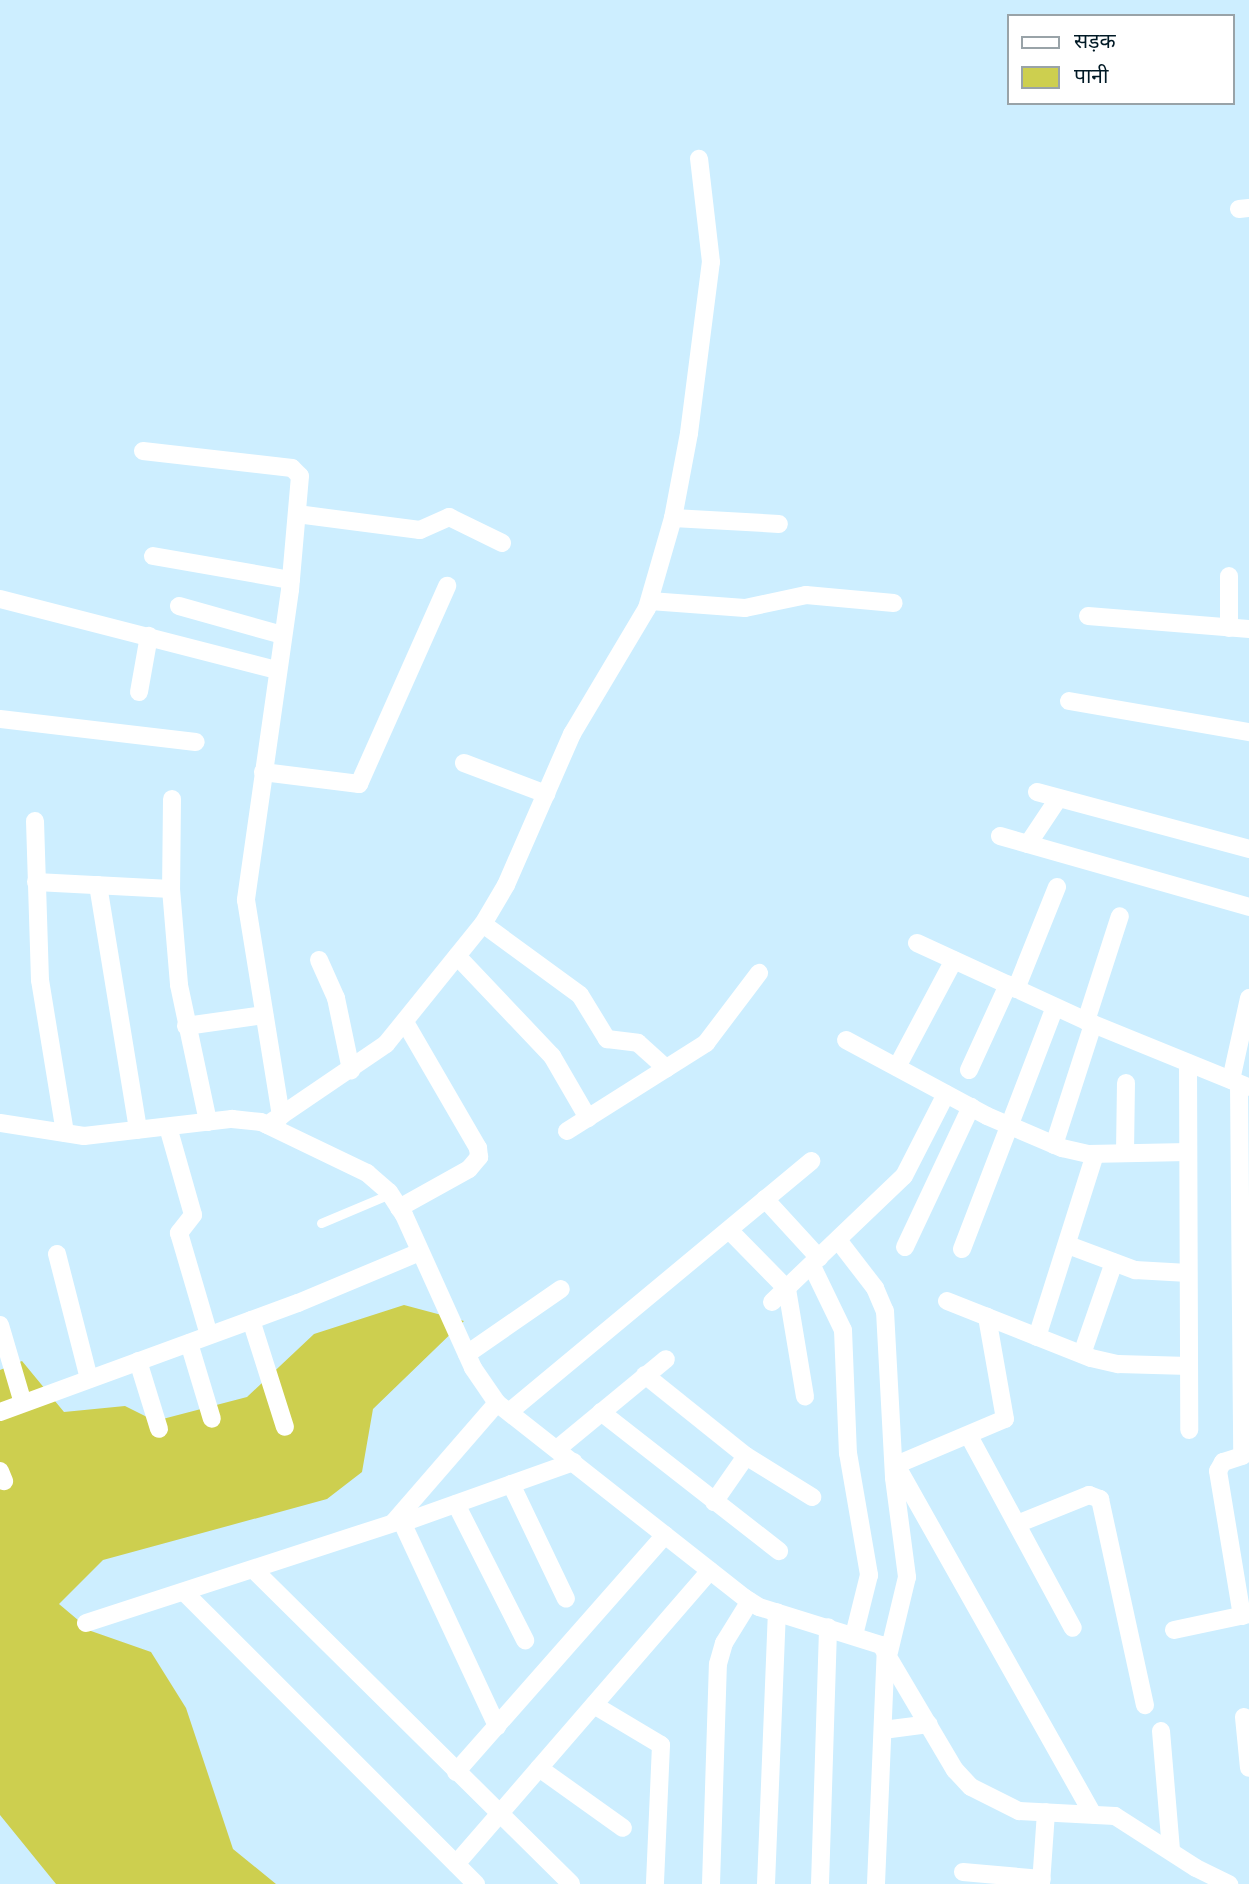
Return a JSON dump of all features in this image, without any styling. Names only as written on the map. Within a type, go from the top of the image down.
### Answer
[{"type":"street","points":[[274,1120],[386,1044],[483,924],[506,885],[572,734],[650,601],[673,518],[711,262],[699,159]]},
{"type":"street","points":[[142,451],[296,469],[300,476],[291,580],[246,900],[264,1015],[274,1120]]},
{"type":"street","points":[[297,514],[420,530],[449,517],[502,543]]},
{"type":"street","points":[[673,518],[779,524]]},
{"type":"street","points":[[153,556],[291,580]]},
{"type":"street","points":[[1228,628],[1229,576]]},
{"type":"street","points":[[263,772],[359,784],[447,586]]},
{"type":"street","points":[[650,601],[745,608],[806,595],[894,603]]},
{"type":"street","points":[[0,598],[277,670]]},
{"type":"street","points":[[179,606],[282,635]]},
{"type":"street","points":[[1088,616],[1249,629]]},
{"type":"street","points":[[139,692],[149,636]]},
{"type":"street","points":[[1069,701],[1249,732]]},
{"type":"street","points":[[0,719],[196,742]]},
{"type":"street","points":[[464,763],[546,794]]},
{"type":"street","points":[[1037,792],[1249,849]]},
{"type":"street","points":[[172,799],[171,889],[186,1026],[208,1122]]},
{"type":"street","points":[[1028,844],[1058,799]]},
{"type":"street","points":[[35,821],[40,980],[65,1133]]},
{"type":"street","points":[[1000,836],[1249,907]]},
{"type":"street","points":[[36,882],[171,889]]},
{"type":"street","points":[[98,885],[138,1130]]},
{"type":"street","points":[[969,1070],[1012,987],[1057,887]]},
{"type":"street","points":[[1054,1145],[1120,916]]},
{"type":"street","points":[[483,924],[580,995],[607,1039],[638,1043],[666,1068]]},
{"type":"street","points":[[917,943],[1090,1023],[1240,1084]]},
{"type":"street","points":[[457,956],[552,1056],[588,1118]]},
{"type":"street","points":[[319,960],[336,998],[351,1070]]},
{"type":"street","points":[[897,1067],[954,960]]},
{"type":"street","points":[[567,1131],[706,1043],[759,973]]},
{"type":"street","points":[[1174,1630],[1246,1615],[1218,1471],[1223,1462],[1244,1460],[1240,1084],[1249,998]]},
{"type":"street","points":[[962,1249],[1055,1007]]},
{"type":"street","points":[[186,1026],[264,1015]]},
{"type":"street","points":[[394,1201],[469,1169],[479,1157],[478,1148],[405,1022]]},
{"type":"street","points":[[846,1040],[971,1107],[1054,1145],[1096,1154],[1188,1152]]},
{"type":"street","points":[[1188,1063],[1189,1430]]},
{"type":"street","points":[[1125,1153],[1126,1083]]},
{"type":"street","points":[[772,1301],[904,1176],[946,1094]]},
{"type":"street","points":[[905,1247],[971,1107]]},
{"type":"street","points":[[0,1123],[85,1136],[232,1119],[274,1120],[368,1173],[394,1201],[467,1354],[503,1407],[750,1601],[854,1635],[888,1651],[955,1770],[971,1787],[1019,1811],[1093,1814],[1130,1822],[1171,1851],[1229,1884]]},
{"type":"street","points":[[168,1127],[193,1215],[181,1230],[180,1239],[209,1335]]},
{"type":"street","points":[[1038,1337],[1096,1154]]},
{"type":"street","points":[[401,1520],[503,1407],[729,1230],[811,1161]]},
{"type":"street","points":[[765,1199],[815,1262],[843,1330],[848,1453],[870,1575],[854,1635]]},
{"type":"street","points":[[729,1230],[787,1289],[805,1396]]},
{"type":"street","points":[[838,1240],[875,1288],[885,1311],[895,1462],[907,1577],[888,1651],[876,1884]]},
{"type":"street","points":[[1068,1245],[1148,1273],[1188,1273]]},
{"type":"street","points":[[0,1412],[251,1320],[420,1252]]},
{"type":"street","points":[[57,1254],[89,1379]]},
{"type":"street","points":[[1082,1354],[1114,1262]]},
{"type":"street","points":[[467,1354],[561,1289]]},
{"type":"street","points":[[947,1301],[1082,1354],[1118,1364],[1188,1366]]},
{"type":"street","points":[[895,1462],[1002,1423],[1006,1415],[987,1317]]},
{"type":"street","points":[[251,1320],[285,1427]]},
{"type":"street","points":[[0,1325],[23,1403]]},
{"type":"street","points":[[189,1343],[212,1419]]},
{"type":"street","points":[[556,1449],[666,1359]]},
{"type":"street","points":[[138,1361],[159,1430]]},
{"type":"street","points":[[645,1376],[746,1456],[811,1497]]},
{"type":"street","points":[[601,1412],[779,1551]]},
{"type":"street","points":[[969,1436],[1073,1628]]},
{"type":"street","points":[[714,1502],[746,1456]]},
{"type":"street","points":[[86,1623],[456,1504],[573,1462]]},
{"type":"street","points":[[895,1462],[1093,1814]]},
{"type":"street","points":[[511,1484],[566,1600]]},
{"type":"street","points":[[1017,1524],[1089,1495],[1100,1499],[1145,1705]]},
{"type":"street","points":[[456,1504],[525,1640]]},
{"type":"street","points":[[401,1520],[497,1726]]},
{"type":"street","points":[[456,1772],[666,1535]]},
{"type":"street","points":[[254,1570],[571,1884]]},
{"type":"street","points":[[456,1864],[710,1571]]},
{"type":"street","points":[[184,1592],[476,1884]]},
{"type":"street","points":[[711,1884],[718,1664],[724,1643],[750,1601]]},
{"type":"street","points":[[766,1884],[778,1612]]},
{"type":"street","points":[[820,1884],[828,1627]]},
{"type":"street","points":[[594,1705],[661,1745],[655,1884]]},
{"type":"street","points":[[1244,1717],[1249,1768]]},
{"type":"street","points":[[883,1730],[929,1724]]},
{"type":"street","points":[[1161,1731],[1171,1851]]},
{"type":"street","points":[[539,1768],[623,1828]]},
{"type":"street","points":[[963,1872],[1042,1882],[1046,1812]]},
{"type":"lane","points":[[321,1223],[394,1201]]},
{"type":"water","points":[[404,1305],[464,1321],[373,1409],[362,1472],[327,1499],[103,1560],[59,1604],[91,1631],[151,1652],[186,1708],[233,1849],[276,1884],[56,1884],[0,1815],[0,1370],[22,1361],[64,1412],[125,1406],[155,1421],[247,1397],[314,1334]]}]
